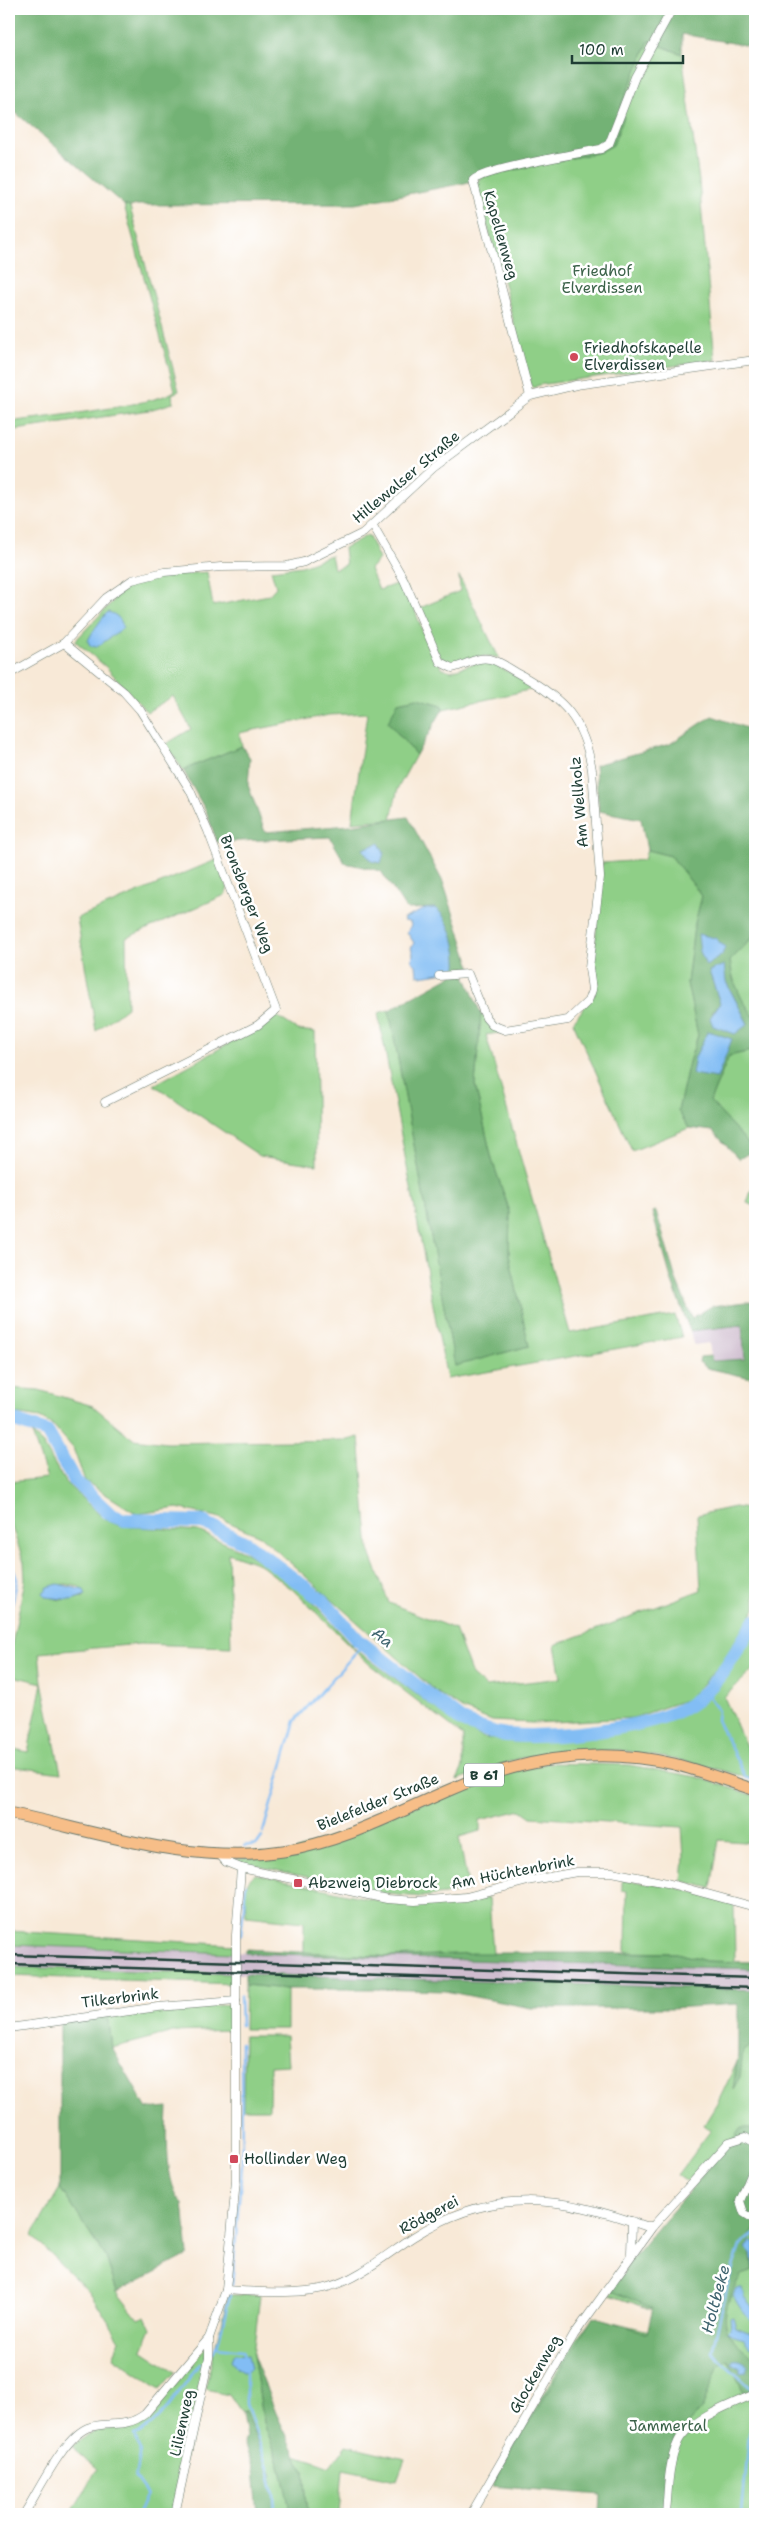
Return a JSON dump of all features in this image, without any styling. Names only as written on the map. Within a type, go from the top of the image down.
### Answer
[{"type":"main road","name":"Bielefelder Straße","points":[[9,1813],[183,1852],[220,1855],[282,1851],[320,1842],[375,1823],[479,1777],[510,1767],[546,1760],[600,1756],[655,1761],[675,1764],[755,1790]]},
{"type":"street","name":"Kapellenweg","points":[[530,396],[473,180],[478,176],[601,149],[609,144],[635,77],[672,9]]},
{"type":"street","name":"Hillewalser Straße","points":[[9,674],[64,643],[106,598],[132,580],[164,572],[220,567],[287,566],[304,562],[363,533],[433,468],[530,396],[576,385],[755,360]]},
{"type":"street","name":"Am Wellholz","points":[[372,526],[404,580],[440,662],[452,668],[475,660],[490,659],[553,694],[572,715],[581,730],[589,752],[592,770],[600,877],[590,968],[592,990],[588,1001],[568,1020],[505,1030],[492,1025],[486,1018],[468,974],[439,976]]},
{"type":"street","name":"Bronsberger Weg","points":[[64,643],[124,692],[140,710],[190,790],[208,831],[276,1010],[258,1025],[105,1102]]},
{"type":"street","name":"Am Hüchtenbrink","points":[[220,1855],[226,1862],[241,1868],[387,1899],[415,1901],[466,1897],[532,1880],[577,1872],[612,1872],[667,1883],[755,1907]]},
{"type":"street","points":[[24,2514],[66,2446],[77,2432],[94,2426],[124,2424],[139,2419],[153,2406],[209,2338],[226,2290],[237,2170],[236,1935],[241,1868]]},
{"type":"street","name":"Tilkerbrink","points":[[9,2028],[158,2007],[236,2001]]},
{"type":"street","name":"Glockenweg","points":[[471,2514],[563,2350],[652,2226],[730,2142],[745,2137],[755,2143]]},
{"type":"street","points":[[755,2165],[740,2201],[744,2213],[755,2220]]},
{"type":"street","name":"Rödgerei","points":[[226,2290],[309,2290],[328,2287],[346,2280],[447,2217],[483,2205],[560,2202],[594,2209],[652,2226]]},
{"type":"street","points":[[631,2254],[632,2221]]},
{"type":"street","name":"Lilienweg","points":[[176,2514],[210,2358],[209,2338]]},
{"type":"street","points":[[666,2514],[678,2440],[691,2427],[708,2416],[755,2394]]},
{"type":"shaded area","points":[[742,1325],[745,1359],[712,1361],[709,1343],[694,1345],[690,1331]]},
{"type":"shaded area","points":[[9,1945],[755,1969],[755,1990],[9,1967]]},
{"type":"green space","points":[[9,9],[755,9],[755,47],[682,34],[682,54],[649,41],[620,108],[624,117],[613,145],[600,152],[485,176],[465,183],[355,204],[137,205],[130,207],[124,205],[9,107]]},
{"type":"green space","name":"Friedhof Elverdissen","points":[[649,41],[682,54],[699,181],[715,360],[539,385],[533,388],[529,383],[504,284],[476,186],[478,181],[485,176],[600,152]]},
{"type":"green space","points":[[124,205],[130,207],[179,391],[172,394],[173,403],[149,410],[9,431],[9,422],[124,406],[165,396],[175,390]]},
{"type":"green space","points":[[368,535],[379,559],[370,569],[379,590],[402,582],[407,589],[431,654],[442,668],[451,671],[482,661],[490,662],[538,688],[443,709],[442,705],[417,698],[388,722],[416,755],[398,788],[391,819],[352,822],[367,713],[329,715],[239,733],[242,746],[183,770],[166,744],[191,729],[173,696],[147,712],[106,667],[75,641],[114,600],[112,598],[132,584],[156,577],[207,572],[213,606],[269,595],[276,587],[271,570],[302,566],[331,555],[334,569],[346,565],[344,548]]},
{"type":"green space","points":[[459,576],[499,658],[481,656],[454,663],[439,655],[434,646],[420,608],[460,591]]},
{"type":"green space","points":[[417,698],[442,705],[443,709],[416,755],[388,722],[398,702]]},
{"type":"green space","points":[[712,716],[755,731],[755,935],[730,961],[733,979],[742,999],[755,1018],[755,1043],[751,1051],[729,1056],[710,1101],[754,1150],[739,1159],[713,1131],[689,1128],[678,1111],[689,1062],[698,1035],[687,983],[694,927],[702,896],[671,856],[647,850],[641,819],[599,811],[595,765],[670,744]],"holes":[[[709,971],[726,982],[748,1024],[712,1013],[720,1003]]]},
{"type":"green space","points":[[242,746],[250,758],[248,785],[265,832],[350,825],[408,817],[443,882],[472,970],[452,971],[457,966],[435,908],[406,909],[381,871],[345,863],[330,837],[217,842],[207,813],[183,770]]},
{"type":"green space","points":[[647,850],[671,856],[702,896],[694,927],[687,983],[698,1035],[689,1062],[678,1111],[689,1128],[632,1151],[573,1022],[595,994],[593,968],[602,863],[644,860]]},
{"type":"green space","points":[[216,860],[228,888],[225,895],[126,938],[127,1007],[96,1031],[77,918]]},
{"type":"green space","points":[[755,935],[755,1018],[745,1005],[738,991],[730,961]]},
{"type":"green space","points":[[453,975],[465,975],[481,1014],[475,1085],[492,1160],[510,1212],[509,1255],[529,1346],[455,1366],[389,1010]]},
{"type":"green space","points":[[389,1010],[455,1366],[529,1346],[509,1255],[510,1212],[492,1160],[475,1085],[481,1014],[504,1032],[486,1035],[570,1333],[675,1315],[682,1337],[447,1379],[378,1013]]},
{"type":"green space","points":[[275,1015],[298,1030],[315,1032],[317,1165],[260,1156],[154,1085],[260,1026]]},
{"type":"green space","points":[[755,1043],[754,1150],[710,1101],[729,1056],[751,1051]]},
{"type":"green space","points":[[753,1185],[755,1186],[755,1206],[747,1203]]},
{"type":"green space","points":[[656,1211],[676,1280],[692,1318],[712,1306],[755,1301],[755,1379],[707,1368],[699,1362],[700,1357],[711,1356],[712,1361],[745,1359],[742,1325],[690,1331],[672,1282],[652,1212]]},
{"type":"green space","points":[[9,1388],[39,1390],[93,1406],[133,1439],[167,1443],[348,1440],[359,1437],[369,1550],[389,1603],[455,1629],[472,1675],[486,1687],[561,1678],[555,1645],[701,1590],[697,1515],[734,1507],[755,1510],[755,1609],[720,1665],[688,1699],[633,1718],[533,1723],[492,1721],[462,1709],[435,1691],[260,1536],[217,1517],[177,1508],[137,1514],[85,1481],[73,1448],[54,1426],[40,1418],[9,1413]]},
{"type":"green space","points":[[32,1434],[43,1444],[65,1482],[104,1519],[120,1526],[198,1531],[245,1552],[275,1571],[311,1600],[355,1649],[455,1723],[484,1738],[515,1742],[582,1737],[632,1730],[693,1708],[719,1687],[755,1633],[755,1668],[724,1697],[755,1766],[755,1779],[690,1762],[620,1750],[555,1751],[517,1759],[457,1780],[463,1767],[463,1736],[369,1664],[292,1589],[259,1564],[228,1553],[231,1647],[140,1644],[39,1653],[42,1682],[61,1773],[9,1766],[9,1748],[28,1752],[42,1683],[9,1675],[9,1659],[25,1580],[24,1562],[9,1519],[9,1482],[47,1478]],"holes":[[[65,1584],[80,1587],[84,1597],[60,1600],[44,1595],[48,1587]]]},
{"type":"green space","points":[[548,1763],[629,1765],[697,1777],[755,1796],[755,1843],[719,1840],[711,1888],[682,1881],[684,1857],[682,1827],[531,1817],[521,1810],[480,1820],[480,1831],[459,1837],[469,1891],[421,1897],[386,1894],[238,1862],[238,1859],[282,1856],[490,1778]]},
{"type":"green space","points":[[256,1874],[393,1904],[445,1903],[489,1898],[493,1954],[394,1957],[304,1952],[304,1922],[246,1916],[246,1887],[251,1878]]},
{"type":"green space","points":[[622,1880],[668,1885],[734,1905],[735,1963],[706,1961],[677,1953],[626,1952],[627,1891],[622,1890]]},
{"type":"green space","points":[[9,1931],[236,1945],[235,1953],[9,1945]]},
{"type":"green space","points":[[245,1949],[394,1957],[473,1953],[677,1953],[706,1961],[755,1962],[755,1969],[245,1953]]},
{"type":"green space","points":[[9,1967],[234,1974],[233,1984],[9,1976]]},
{"type":"green space","points":[[245,1974],[755,1990],[755,2043],[743,2051],[740,2077],[733,2089],[738,2055],[738,2004],[672,2008],[531,2008],[445,1991],[287,1989],[245,1985]]},
{"type":"green space","points":[[245,1985],[287,1989],[287,2029],[244,2029]]},
{"type":"green space","name":"Jammertal","points":[[739,1998],[755,2013],[755,2514],[605,2514],[604,2484],[493,2481],[575,2341],[593,2317],[685,2340],[694,2324],[610,2295],[651,2240],[685,2200],[717,2151],[687,2182],[677,2175],[711,2130],[704,2125],[718,2102],[738,2060]]},
{"type":"green space","points":[[223,2005],[230,2006],[233,2010],[232,2030],[173,2032],[112,2048],[108,2015]]},
{"type":"green space","points":[[108,2015],[112,2048],[147,2109],[168,2107],[168,2158],[172,2185],[183,2203],[188,2255],[117,2292],[106,2257],[60,2188],[60,2022]]},
{"type":"green space","points":[[244,2036],[286,2036],[288,2065],[270,2066],[269,2109],[243,2109]]},
{"type":"green space","name":"Jammertal","points":[[741,2128],[755,2128],[755,2229],[750,2236],[753,2271],[741,2275],[734,2288],[726,2309],[726,2324],[730,2335],[755,2359],[755,2389],[744,2393],[728,2359],[718,2368],[702,2408],[676,2438],[668,2469],[664,2514],[600,2514],[601,2495],[491,2486],[593,2316],[647,2333],[653,2308],[611,2291],[633,2257]]},
{"type":"green space","points":[[60,2188],[106,2257],[117,2292],[138,2319],[145,2316],[151,2329],[142,2350],[175,2372],[160,2389],[113,2357],[120,2340],[91,2294],[32,2236]]},
{"type":"green space","points":[[228,2295],[260,2295],[253,2355],[264,2423],[280,2465],[291,2514],[276,2514],[271,2473],[245,2412],[242,2413],[229,2394],[205,2389]]},
{"type":"green space","points":[[208,2344],[173,2514],[71,2514],[97,2469],[72,2447],[88,2435],[146,2419]]},
{"type":"green space","points":[[253,2355],[276,2413],[304,2472],[308,2514],[291,2514],[280,2465],[264,2423]]},
{"type":"green space","points":[[245,2412],[271,2473],[276,2514],[258,2514],[254,2469],[244,2443],[246,2438],[242,2413]]},
{"type":"green space","points":[[346,2445],[405,2459],[397,2480],[343,2469],[339,2514],[308,2514],[304,2472],[296,2455],[330,2467]]},
{"type":"water","points":[[108,612],[118,617],[123,628],[97,647],[90,646],[89,638]]},
{"type":"water","points":[[379,843],[384,853],[381,863],[371,861],[363,849]]},
{"type":"water","points":[[435,908],[449,926],[456,951],[457,966],[452,971],[421,976],[417,975],[416,965],[412,961],[413,954],[411,948],[414,943],[407,932],[411,925],[410,922],[403,919],[425,909]]},
{"type":"water","points":[[698,934],[715,938],[725,947],[722,955],[706,966],[700,951]]},
{"type":"water","points":[[724,965],[726,982],[748,1024],[735,1034],[713,1026],[710,1018],[720,1003],[709,971]]},
{"type":"water","points":[[708,1031],[732,1039],[717,1078],[692,1074],[695,1057]]},
{"type":"water","points":[[58,1584],[84,1590],[86,1595],[72,1600],[45,1597],[43,1593],[48,1587]]},
{"type":"water","points":[[751,2241],[755,2243],[755,2275],[751,2253],[746,2248]]},
{"type":"water","points":[[736,2289],[742,2289],[744,2297],[755,2310],[755,2328],[735,2300],[733,2295]]},
{"type":"water","points":[[733,2316],[736,2327],[755,2335],[753,2347],[749,2346],[744,2339],[734,2336],[728,2331],[731,2328],[730,2317]]},
{"type":"water","points":[[234,2354],[248,2355],[251,2368],[244,2372],[236,2367],[231,2361]]},
{"type":"water","points":[[733,2359],[742,2360],[749,2366],[746,2372],[740,2373],[740,2368],[731,2363]]},
{"type":"waterway","name":"Aa","points":[[9,1419],[47,1432],[74,1480],[111,1515],[124,1520],[203,1522],[246,1543],[322,1600],[359,1641],[462,1721],[495,1733],[525,1736],[573,1734],[626,1726],[672,1713],[689,1705],[709,1688],[726,1667],[755,1621]]},
{"type":"waterway","points":[[9,1556],[17,1580],[9,1620]]},
{"type":"waterway","points":[[263,1832],[295,1721],[359,1649],[359,1641]]},
{"type":"waterway","name":"Holtbeke","points":[[706,1691],[718,1711],[717,1720],[746,1778],[755,1780]]},
{"type":"waterway","points":[[244,1846],[257,1844],[262,1837]]},
{"type":"waterway","points":[[241,1935],[246,1884]]},
{"type":"waterway","points":[[240,1996],[241,2025]]},
{"type":"waterway","points":[[232,2285],[242,2164],[241,2043]]},
{"type":"waterway","name":"Holtbeke","points":[[752,2389],[712,2352],[729,2279],[740,2246],[755,2234]]},
{"type":"waterway","points":[[230,2295],[217,2347],[242,2350],[244,2356]]},
{"type":"waterway","points":[[213,2353],[216,2346]]},
{"type":"waterway","points":[[138,2514],[147,2494],[135,2477],[140,2450],[133,2435],[142,2431],[161,2415],[200,2363]]},
{"type":"waterway","points":[[246,2369],[246,2404],[268,2467],[274,2494],[275,2514]]},
{"type":"waterway","name":"Holtbeke","points":[[742,2514],[752,2403]]},
{"type":"railway","points":[[9,1955],[755,1978]]},
{"type":"railway","points":[[9,1964],[755,1988]]},
{"type":"place","name":"Friedhofskapelle Elverdissen","points":[[574,357]]},
{"type":"place","name":"Abzweig Diebrock","points":[[298,1883]]},
{"type":"place","name":"Hollinder Weg","points":[[234,2159]]}]
